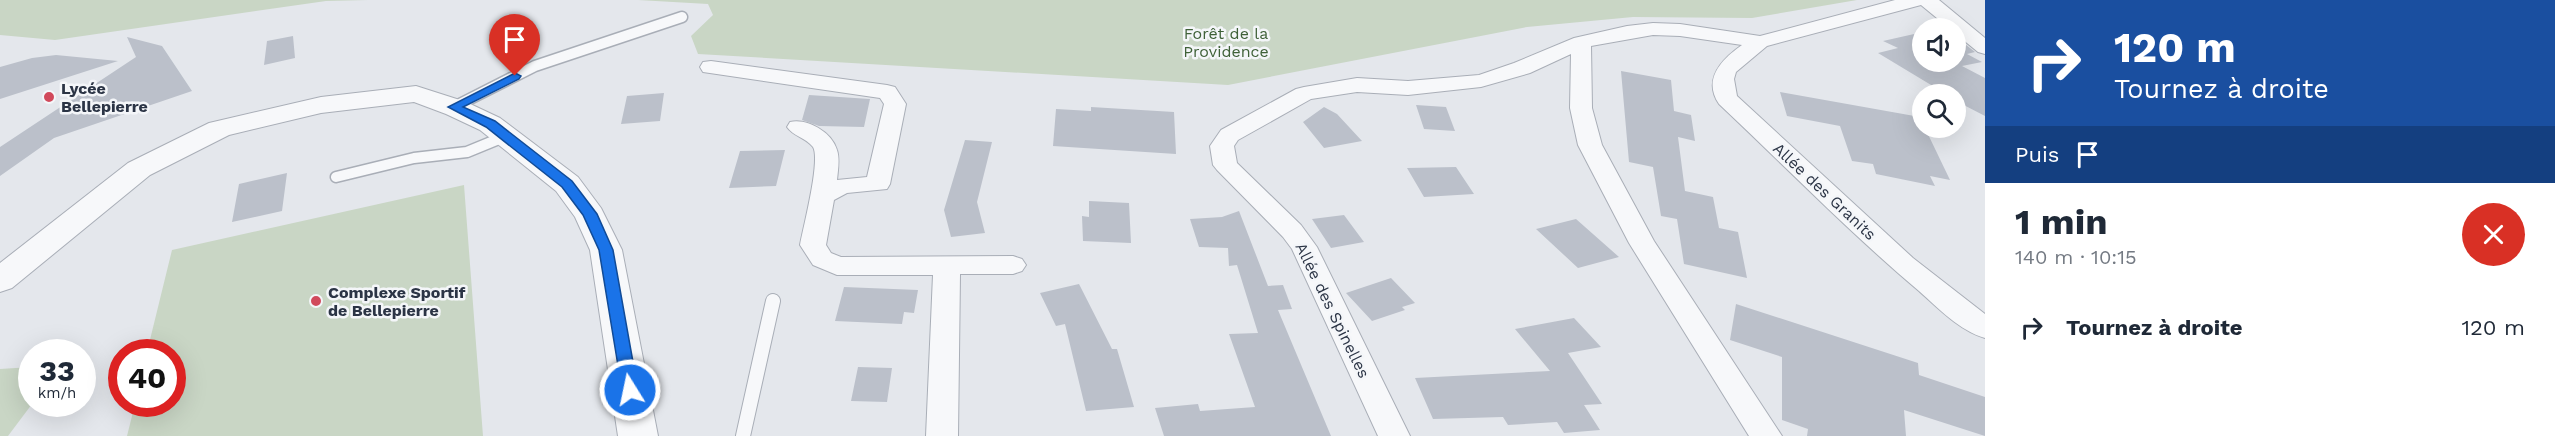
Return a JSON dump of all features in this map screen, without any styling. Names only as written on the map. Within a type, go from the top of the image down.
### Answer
[{"type":"street","name":"Allée des Spinelles","points":[[1394,436],[1304,247],[1292,231],[1225,165],[1222,146],[1229,135],[1304,94],[1357,85],[1408,88],[1480,81],[1522,68],[1581,42],[1653,29],[1680,30],[1760,42],[1917,0]]},
{"type":"street","points":[[1927,0],[1985,48]]},
{"type":"street","points":[[1581,42],[1581,108],[1590,145],[1642,243],[1766,436]]},
{"type":"street","name":"Allée des Granits","points":[[1760,42],[1728,67],[1722,76],[1722,87],[1727,99],[1904,264],[1959,310],[1985,328]]},
{"type":"street","points":[[711,67],[887,92],[894,104],[878,184],[842,186],[821,197]]},
{"type":"street","points":[[0,280],[139,169],[219,129],[321,105],[416,94],[454,107],[490,124],[567,184],[590,214],[606,250],[639,436]]},
{"type":"street","points":[[798,127],[818,139],[826,150],[826,164],[813,245],[822,259],[837,266],[1013,265]]},
{"type":"street","points":[[942,436],[948,267]]},
{"type":"lane","points":[[454,107],[535,66],[682,17]]},
{"type":"lane","points":[[336,177],[414,158],[467,152],[506,136]]},
{"type":"lane","points":[[743,436],[773,301]]},
{"type":"green space","points":[[0,0],[368,0],[326,1],[55,40],[0,35]]},
{"type":"green space","name":"Forêt de la Providence","points":[[638,0],[1857,0],[1752,18],[1633,17],[1527,27],[1228,85],[698,54],[691,36],[713,15],[708,4]]},
{"type":"green space","name":"Complexe Sportif de Bellepierre","points":[[464,185],[483,436],[127,436],[132,417],[186,417],[186,339],[150,339],[172,250]]},
{"type":"green space","points":[[18,368],[18,417],[22,417],[8,436],[0,436],[0,369]]},
{"type":"building","points":[[1912,34],[1912,72],[1966,72],[1966,68],[1985,78],[1985,116],[1966,106],[1966,84],[1929,84],[1878,53],[1898,48],[1883,41]]},
{"type":"building","points":[[293,36],[295,58],[264,65],[267,41]]},
{"type":"building","points":[[127,37],[162,46],[192,91],[54,138],[0,176],[0,147],[136,57]]},
{"type":"building","points":[[1966,45],[1975,52],[1967,54],[1982,62],[1966,65]]},
{"type":"building","points":[[56,55],[118,61],[0,99],[0,67],[32,58]]},
{"type":"building","points":[[1621,71],[1671,80],[1674,111],[1691,115],[1695,141],[1678,137],[1685,191],[1713,197],[1719,228],[1738,232],[1747,278],[1684,264],[1677,219],[1661,216],[1653,167],[1629,162]]},
{"type":"building","points":[[1780,92],[1912,116],[1912,138],[1930,138],[1950,180],[1930,176],[1935,186],[1876,174],[1873,164],[1852,161],[1840,126],[1787,116]]},
{"type":"building","points":[[664,93],[660,121],[621,124],[627,96]]},
{"type":"building","points":[[809,95],[870,99],[864,127],[819,126],[802,120]]},
{"type":"building","points":[[1416,105],[1446,107],[1455,131],[1424,129]]},
{"type":"building","points":[[1091,107],[1174,112],[1176,154],[1053,146],[1056,109],[1091,111]]},
{"type":"building","points":[[1324,107],[1337,114],[1362,141],[1324,148],[1303,122]]},
{"type":"building","points":[[965,140],[992,142],[977,202],[985,233],[951,237],[944,210]]},
{"type":"building","points":[[785,150],[776,186],[729,188],[740,151]]},
{"type":"building","points":[[1456,167],[1474,194],[1424,197],[1407,168]]},
{"type":"building","points":[[287,173],[282,211],[232,222],[239,184]]},
{"type":"building","points":[[1089,201],[1129,203],[1131,243],[1083,241],[1082,216],[1089,217]]},
{"type":"building","points":[[1239,211],[1268,286],[1283,285],[1292,309],[1278,310],[1331,436],[1164,436],[1155,408],[1198,404],[1200,411],[1255,407],[1229,334],[1258,333],[1237,265],[1229,266],[1228,248],[1199,247],[1190,219],[1222,217]]},
{"type":"building","points":[[1344,215],[1364,242],[1331,248],[1312,219]]},
{"type":"building","points":[[1576,219],[1619,257],[1578,268],[1536,229]]},
{"type":"building","points":[[1391,278],[1415,303],[1402,307],[1405,310],[1372,321],[1346,293]]},
{"type":"building","points":[[1079,284],[1112,349],[1117,349],[1134,407],[1086,411],[1065,324],[1056,326],[1040,293]]},
{"type":"building","points":[[844,287],[918,290],[914,313],[904,312],[902,324],[835,321]]},
{"type":"building","points":[[1736,304],[1918,363],[1919,375],[1985,397],[1985,436],[1904,410],[1906,436],[1807,436],[1808,429],[1782,420],[1782,357],[1730,340]]},
{"type":"building","points":[[1574,318],[1601,347],[1568,353],[1602,404],[1584,405],[1600,430],[1564,433],[1557,422],[1508,425],[1503,417],[1433,419],[1415,378],[1550,371],[1515,329]]},
{"type":"building","points":[[858,367],[892,368],[887,402],[851,401]]},
{"type":"place","name":"Lycée Bellepierre","points":[[49,97]]},
{"type":"place","name":"Complexe Sportif de Bellepierre","points":[[316,301]]},
{"type":"route","points":[[515,76],[454,107],[490,124],[567,184],[590,214],[606,250],[630,390]]}]
